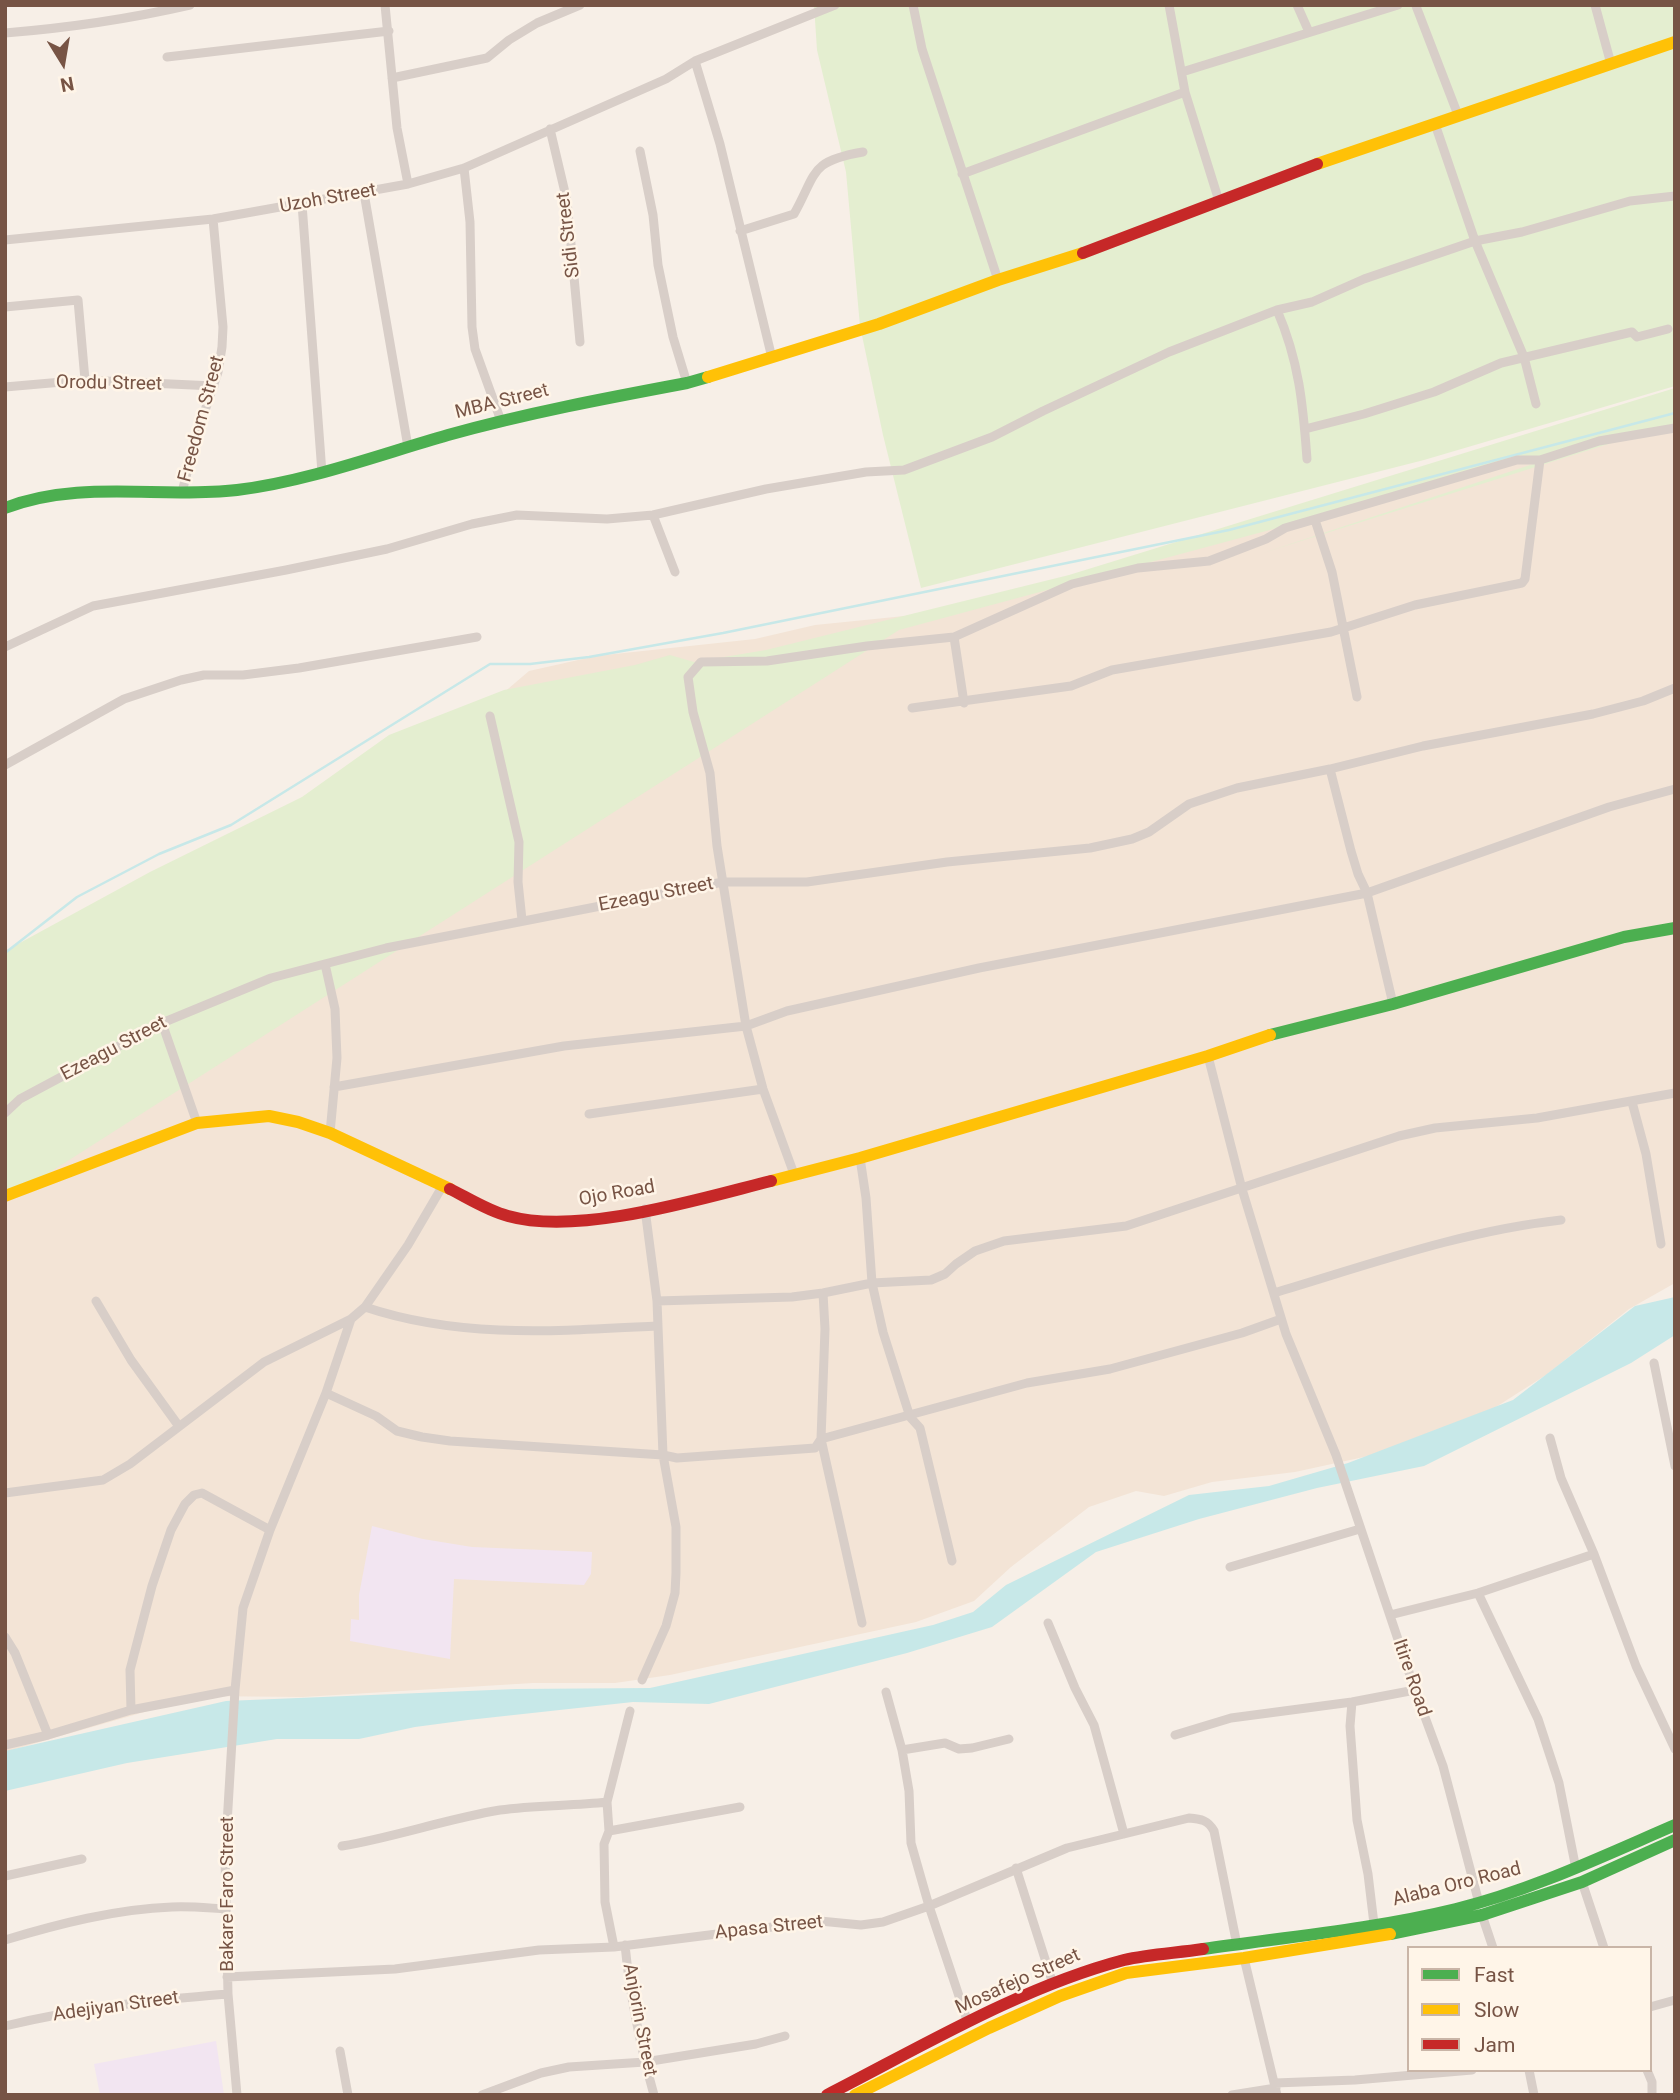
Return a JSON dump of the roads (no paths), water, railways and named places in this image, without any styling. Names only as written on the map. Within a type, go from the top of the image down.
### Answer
[{"type":"street","points":[[5,33],[85,24],[190,5]]},
{"type":"street","points":[[385,5],[397,128],[408,184]]},
{"type":"street","points":[[392,78],[487,58],[509,40],[537,23],[580,5]]},
{"type":"street","name":"Uzoh Street","points":[[5,240],[213,219],[364,193],[464,169],[666,79],[695,61],[835,5]]},
{"type":"street","points":[[913,5],[922,49],[998,280]]},
{"type":"street","points":[[1169,5],[1185,92],[1219,201]]},
{"type":"street","points":[[1297,5],[1309,32]]},
{"type":"street","points":[[1182,72],[1398,5]]},
{"type":"street","points":[[1595,5],[1611,64]]},
{"type":"street","points":[[1416,6],[1458,115]]},
{"type":"street","points":[[167,57],[389,31]]},
{"type":"street","name":"MBA Street","points":[[5,508],[23,501],[73,493],[237,490],[323,473],[545,410],[687,383],[888,321],[998,280],[1101,247],[1219,201],[1458,115],[1675,42]]},
{"type":"street","points":[[695,61],[720,144],[772,358]]},
{"type":"street","points":[[962,174],[1185,92]]},
{"type":"street","points":[[1435,124],[1475,241],[1524,358],[1536,404]]},
{"type":"street","name":"Sidi Street","points":[[550,129],[568,201],[580,342]]},
{"type":"street","points":[[640,151],[653,215],[658,265],[673,337],[687,383]]},
{"type":"street","points":[[740,231],[794,214],[810,178],[822,165],[841,156],[863,152]]},
{"type":"street","points":[[464,169],[470,222],[472,327],[475,349],[502,421]]},
{"type":"street","points":[[364,193],[408,447]]},
{"type":"street","points":[[5,647],[93,606],[387,549],[472,524],[517,515],[607,520],[653,515],[766,489],[866,472],[904,470],[992,437],[1170,352],[1278,310],[1312,302],[1364,279],[1475,241],[1521,232],[1630,201],[1675,196]]},
{"type":"street","points":[[302,204],[323,473]]},
{"type":"street","name":"Freedom Street","points":[[182,492],[197,434],[214,386],[222,347],[223,327],[213,219]]},
{"type":"street","points":[[5,307],[78,300],[85,380]]},
{"type":"street","points":[[1278,310],[1289,339],[1302,392],[1307,459]]},
{"type":"street","points":[[1305,429],[1434,392],[1501,363],[1632,332],[1637,337],[1668,330]]},
{"type":"street","name":"Orodu Street","points":[[5,387],[85,380],[214,386]]},
{"type":"street","points":[[794,1174],[763,1089],[746,1026],[709,773],[693,712],[688,677],[701,662],[767,661],[867,646],[954,637],[1072,584],[1138,568],[1209,561],[1266,540],[1285,528],[1517,460],[1540,460],[1600,441],[1675,428]]},
{"type":"street","points":[[912,708],[964,703],[1071,686],[1112,670],[1331,632],[1415,605],[1522,583],[1525,579],[1540,460]]},
{"type":"street","points":[[653,515],[675,572]]},
{"type":"street","points":[[1315,520],[1332,572],[1357,697]]},
{"type":"street","points":[[5,765],[124,699],[181,680],[204,675],[243,675],[299,668],[477,637]]},
{"type":"street","points":[[954,637],[964,703]]},
{"type":"street","name":"Ezeagu Street","points":[[5,1113],[20,1099],[162,1023],[271,978],[386,948],[723,882],[807,881],[947,862],[1090,848],[1132,839],[1149,832],[1189,804],[1212,795],[1271,779],[1330,769],[1423,746],[1593,714],[1643,701],[1675,688]]},
{"type":"street","points":[[490,716],[519,842],[518,882],[522,920]]},
{"type":"street","points":[[1330,769],[1350,851],[1367,893],[1392,1004]]},
{"type":"street","points":[[334,1087],[564,1046],[746,1026],[787,1011],[979,968],[1367,893],[1609,807],[1675,789]]},
{"type":"street","name":"Ojo Road","points":[[5,1196],[197,1123],[269,1116],[330,1133],[507,1216],[538,1221],[601,1220],[860,1158],[1208,1056],[1275,1033],[1392,1004],[1624,937],[1675,928]]},
{"type":"street","points":[[325,964],[335,1009],[337,1058],[330,1133]]},
{"type":"street","points":[[162,1023],[197,1123]]},
{"type":"street","name":"Itire Road","points":[[1208,1056],[1242,1189],[1281,1319],[1336,1455],[1447,1778],[1492,1946]]},
{"type":"street","points":[[589,1114],[763,1089]]},
{"type":"street","points":[[657,1301],[792,1297],[873,1283],[931,1280],[945,1274],[975,1251],[1004,1241],[1126,1226],[1380,1142],[1435,1128],[1537,1118],[1675,1093]]},
{"type":"street","points":[[1632,1102],[1646,1154],[1661,1244]]},
{"type":"street","points":[[860,1158],[873,1283],[883,1332],[910,1417],[920,1428],[952,1561]]},
{"type":"street","points":[[5,1493],[103,1480],[130,1464],[264,1362],[351,1319],[365,1307],[408,1245],[442,1187]]},
{"type":"street","points":[[642,1680],[666,1626],[676,1593],[676,1527],[663,1455],[657,1301],[645,1209]]},
{"type":"street","points":[[1274,1293],[1433,1245],[1514,1225],[1561,1220]]},
{"type":"street","points":[[823,1293],[825,1329],[821,1439],[862,1623]]},
{"type":"street","points":[[96,1301],[131,1360],[178,1426]]},
{"type":"street","points":[[365,1307],[396,1318],[430,1325],[480,1330],[537,1332],[657,1326]]},
{"type":"street","name":"Bakare Faro Street","points":[[237,2095],[227,1977],[225,1858],[234,1692],[243,1608],[270,1530],[326,1393],[351,1319]]},
{"type":"street","points":[[326,1393],[376,1416],[397,1431],[450,1441],[677,1458],[802,1450],[815,1448],[821,1439],[910,1417],[972,1397],[1027,1383],[1110,1369],[1242,1333],[1281,1319]]},
{"type":"street","points":[[1654,1363],[1675,1466]]},
{"type":"street","points":[[1550,1438],[1561,1478],[1594,1554],[1636,1666],[1675,1749]]},
{"type":"street","points":[[131,1710],[130,1670],[141,1625],[171,1530],[185,1504],[194,1495],[202,1493],[270,1530]]},
{"type":"street","points":[[1230,1567],[1360,1529]]},
{"type":"street","points":[[1390,1615],[1478,1593],[1594,1554]]},
{"type":"street","points":[[1478,1593],[1538,1719],[1559,1783],[1576,1869]]},
{"type":"street","points":[[1048,1623],[1094,1725],[1124,1834]]},
{"type":"street","points":[[5,1637],[15,1653],[48,1735]]},
{"type":"street","points":[[1175,1735],[1231,1718],[1352,1702],[1415,1689]]},
{"type":"street","points":[[5,1745],[131,1710],[234,1692]]},
{"type":"street","points":[[886,1692],[902,1750],[909,1791],[911,1843],[968,2023]]},
{"type":"street","points":[[1352,1702],[1350,1726],[1357,1820],[1368,1874],[1374,1924]]},
{"type":"street","name":"Anjorin Street","points":[[614,1947],[605,1902],[604,1844],[609,1831],[607,1801],[630,1711]]},
{"type":"street","points":[[902,1750],[945,1743],[959,1749],[1009,1739]]},
{"type":"street","points":[[342,1846],[384,1839],[503,1810],[607,1801]]},
{"type":"street","points":[[609,1831],[740,1807]]},
{"type":"street","name":"Apasa Street","points":[[227,1977],[396,1969],[539,1950],[614,1947],[820,1921],[861,1925],[883,1922],[929,1906],[1067,1848],[1189,1818],[1201,1819],[1209,1823],[1214,1830],[1237,1945]]},
{"type":"street","name":"Alaba Oro Road","points":[[1244,1958],[1374,1924],[1481,1909],[1675,1825]]},
{"type":"street","name":"Alaba Oro Road","points":[[1237,1945],[1424,1928],[1481,1909],[1582,1882],[1675,1840]]},
{"type":"street","points":[[5,1876],[82,1859]]},
{"type":"street","points":[[1016,1868],[1052,1984]]},
{"type":"street","points":[[1582,1882],[1603,1946]]},
{"type":"street","points":[[5,1940],[108,1915],[172,1907],[226,1909]]},
{"type":"street","name":"Anjorin Street","points":[[625,1945],[635,2015],[654,2095]]},
{"type":"street","name":"Mosafejo Street","points":[[827,2095],[968,2023],[1052,1984],[1125,1960],[1237,1945]]},
{"type":"street","points":[[1244,1958],[1276,2089]]},
{"type":"street","name":"Mosafejo Street","points":[[855,2095],[989,2028],[1093,1984],[1126,1973],[1244,1958]]},
{"type":"street","name":"Adejiyan Street","points":[[5,2026],[52,2015],[138,2001],[228,1994]]},
{"type":"street","points":[[1652,2006],[1675,2000]]},
{"type":"street","points":[[482,2095],[541,2073],[569,2067],[645,2062],[756,2044],[785,2036]]},
{"type":"street","points":[[340,2051],[348,2095]]},
{"type":"street","points":[[1232,2095],[1449,2072]]},
{"type":"street","points":[[1529,2072],[1534,2095]]},
{"type":"street","points":[[1648,2072],[1652,2082],[1652,2095]]},
{"type":"water","points":[[1675,1297],[1675,1335],[1631,1363],[1424,1466],[1317,1488],[1199,1519],[1096,1552],[992,1627],[907,1653],[709,1704],[633,1702],[415,1727],[359,1739],[277,1739],[127,1763],[5,1791],[5,1751],[226,1701],[516,1689],[650,1688],[933,1625],[973,1612],[1006,1585],[1189,1495],[1269,1486],[1348,1463],[1513,1400],[1635,1306]]},
{"type":"waterway","points":[[5,953],[77,897],[159,854],[231,825],[490,664],[530,664],[589,657],[723,633],[1229,530],[1675,413]]}]
